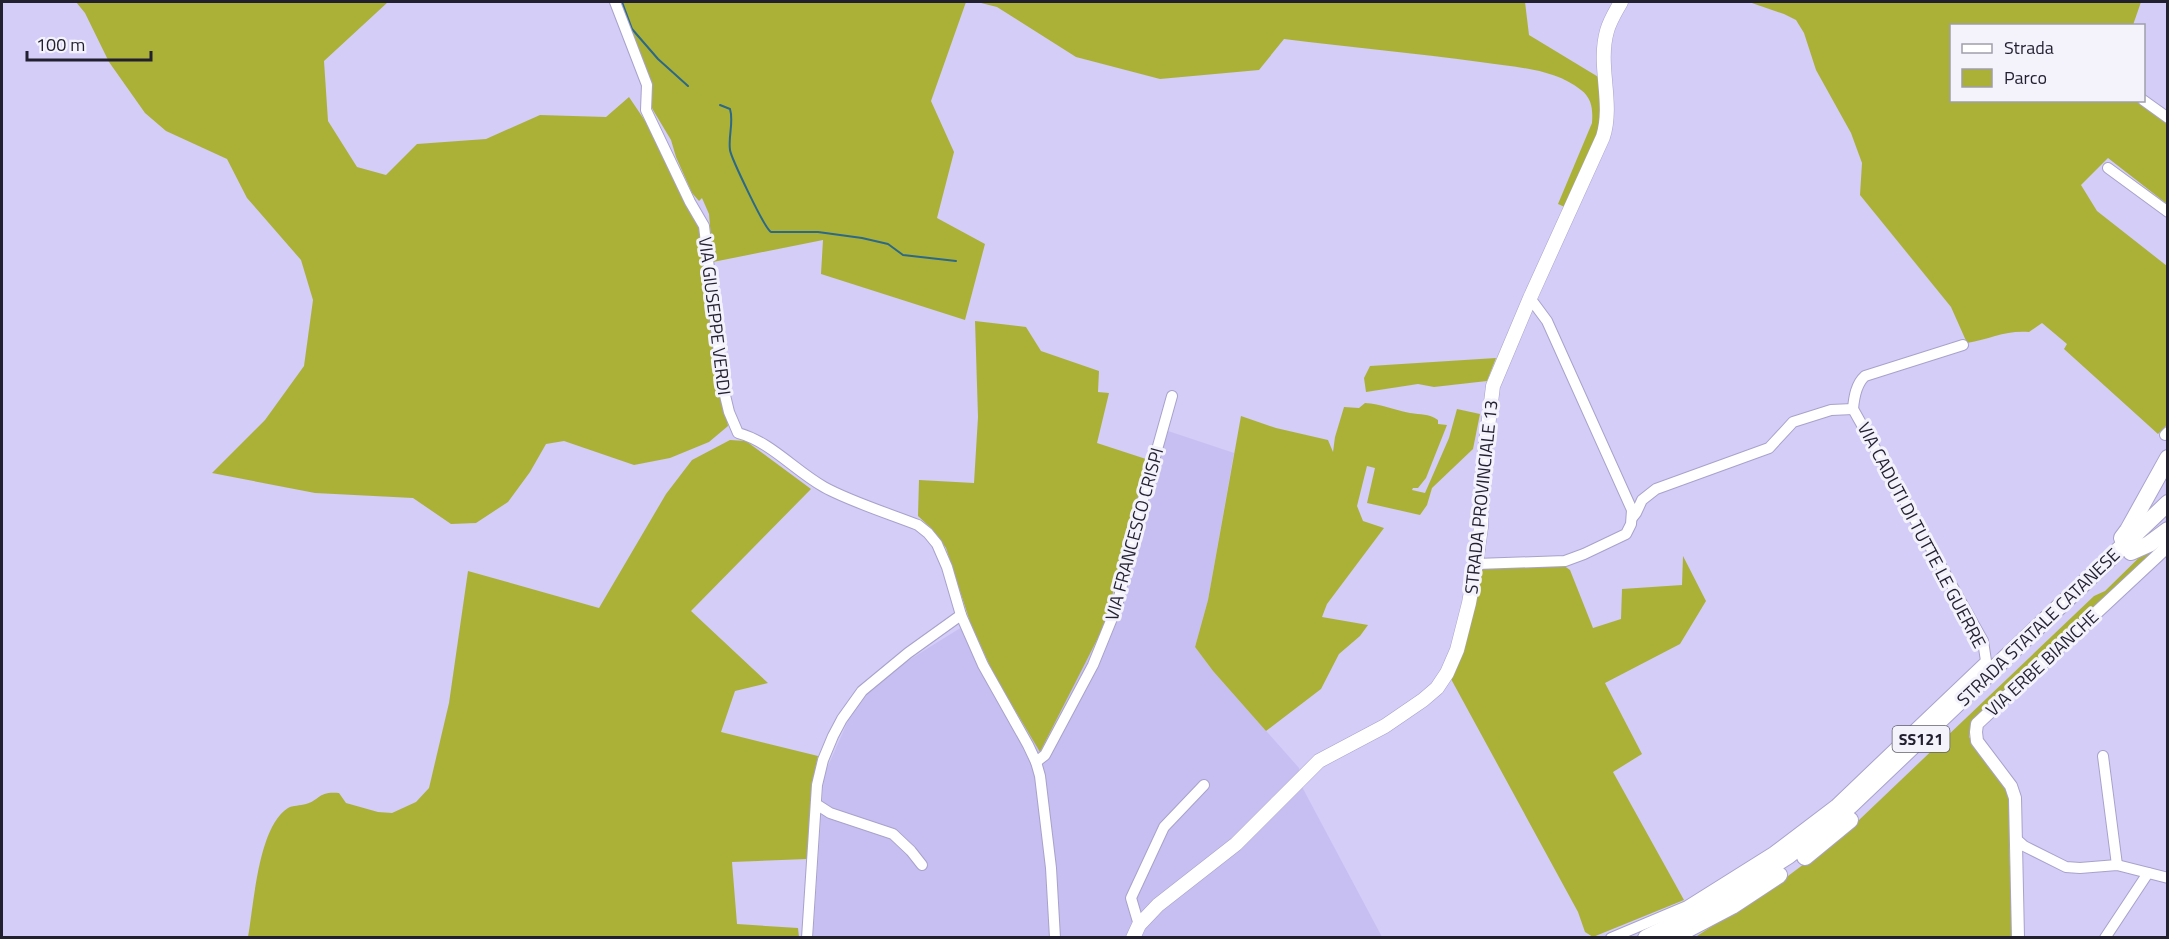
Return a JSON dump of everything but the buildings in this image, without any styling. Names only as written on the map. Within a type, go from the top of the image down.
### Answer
[{"type":"main road","name":"STRADA PROVINCIALE 13","points":[[1136,931],[1158,905],[1236,844],[1319,761],[1385,726],[1423,700],[1437,688],[1447,673],[1457,650],[1476,564],[1481,527],[1483,468],[1493,386],[1530,297],[1598,150],[1607,124],[1606,33],[1621,2]]},
{"type":"main road","points":[[2082,586],[2128,530],[2168,458]]},
{"type":"main road","name":"STRADA STATALE CATANESE","points":[[1647,938],[1694,914],[1758,876],[1851,805],[2168,503]]},
{"type":"main road","name":"STRADA STATALE CATANESE","points":[[1671,938],[1732,906],[1792,866],[1834,834],[1959,718],[2168,517]]},
{"type":"main road","points":[[2131,552],[2149,544],[2168,530]]},
{"type":"street","name":"VIA GIUSEPPE VERDI","points":[[615,2],[647,85],[646,110],[704,226],[723,387],[729,412],[738,433],[750,436],[769,447],[824,487],[918,525],[937,544],[961,615],[983,666],[1036,762],[1040,776],[1051,868],[1055,938]]},
{"type":"street","points":[[2145,101],[2168,118]]},
{"type":"street","points":[[2108,168],[2168,212]]},
{"type":"street","points":[[1530,297],[1547,321],[1632,510],[1632,518]]},
{"type":"street","points":[[1476,564],[1565,561],[1584,554],[1626,534],[1642,500],[1656,489],[1769,448],[1792,422],[1831,410],[1853,408],[1857,388],[1865,376],[1963,345]]},
{"type":"street","name":"VIA FRANCESCO CRISPI","points":[[1036,762],[1045,755],[1093,665],[1117,606],[1137,521],[1172,396]]},
{"type":"street","name":"VIA CADUTI DI TUTTE LE GUERRE","points":[[1611,938],[1687,906],[1773,852],[1835,805],[1986,661],[1983,641],[1853,408]]},
{"type":"street","name":"VIA ERBE BIANCHE","points":[[2018,938],[2015,798],[2012,786],[1977,741],[1977,724],[2168,546]]},
{"type":"street","points":[[807,938],[817,785],[823,760],[842,719],[862,691],[908,653],[961,615]]},
{"type":"street","points":[[2103,756],[2117,865]]},
{"type":"street","points":[[1136,931],[1131,898],[1164,827],[1204,785]]},
{"type":"street","points":[[816,804],[830,813],[893,834],[922,865]]},
{"type":"street","points":[[2015,838],[2024,846],[2066,867],[2117,865],[2167,879]]},
{"type":"street","points":[[2105,938],[2148,873]]},
{"type":"shaded area","points":[[1168,431],[1234,453],[1208,600],[1195,647],[1213,671],[1299,768],[1301,785],[1382,937],[813,938],[824,775],[851,714],[869,690],[901,665],[970,622],[994,675],[1104,626],[1149,460],[1157,463]]},
{"type":"green space","points":[[76,2],[388,2],[324,61],[328,121],[357,167],[386,175],[417,144],[486,139],[540,115],[606,117],[629,97],[658,140],[701,226],[708,303],[728,426],[709,442],[670,458],[634,465],[564,441],[546,444],[530,472],[508,502],[476,523],[451,524],[413,498],[315,493],[212,473],[265,420],[304,366],[313,300],[301,260],[247,198],[227,159],[166,131],[145,113],[109,62],[85,13]]},
{"type":"green space","points":[[610,2],[966,2],[931,101],[954,152],[937,218],[985,244],[965,320],[821,274],[823,240],[713,262],[709,214],[702,198],[699,201],[692,193],[671,140],[642,87]]},
{"type":"green space","points":[[977,2],[1525,2],[1529,35],[1600,78],[1600,130],[1567,208],[1558,204],[1592,123],[1592,113],[1590,101],[1585,93],[1558,77],[1505,65],[1284,39],[1259,70],[1160,79],[1076,57],[997,7]]},
{"type":"green space","points":[[1749,2],[2141,2],[2133,24],[1950,24],[1950,102],[2137,102],[2167,124],[2167,204],[2108,158],[2081,185],[2097,211],[2167,266],[2167,425],[2158,434],[2064,349],[2067,344],[2042,323],[2029,332],[2005,334],[1967,343],[1951,307],[1860,195],[1862,163],[1851,133],[1816,70],[1804,33],[1796,20]]},
{"type":"green space","points":[[975,321],[1026,327],[1041,351],[1099,371],[1098,392],[1109,393],[1097,443],[1149,460],[1104,626],[1040,752],[994,675],[970,622],[946,548],[932,529],[918,516],[919,480],[974,483],[978,417]]},
{"type":"green space","points":[[1496,358],[1487,381],[1434,387],[1418,384],[1366,392],[1364,378],[1370,366]]},
{"type":"green space","points":[[1365,403],[1428,415],[1438,420],[1438,424],[1447,425],[1426,478],[1418,488],[1412,490],[1425,493],[1449,438],[1457,409],[1480,414],[1473,449],[1432,488],[1427,505],[1420,515],[1367,503],[1375,468],[1367,466],[1357,506],[1363,521],[1384,528],[1327,604],[1322,617],[1368,625],[1360,636],[1339,654],[1321,689],[1266,731],[1195,647],[1208,600],[1241,416],[1276,428],[1328,440],[1333,452],[1344,407],[1359,408]]},
{"type":"green space","points":[[730,440],[746,441],[811,489],[691,611],[768,683],[735,691],[721,732],[818,756],[812,784],[807,859],[732,862],[737,924],[798,928],[799,937],[248,937],[255,887],[264,848],[278,818],[288,808],[304,805],[327,793],[339,793],[346,803],[378,812],[392,813],[416,802],[429,788],[449,703],[468,571],[599,608],[666,494],[692,460]]},
{"type":"green space","points":[[2167,538],[1971,724],[1969,737],[2006,787],[2011,799],[2009,844],[2013,937],[1694,938],[1788,876],[1858,821],[2094,596],[2105,591],[2156,541]]},
{"type":"green space","points":[[1683,556],[1706,601],[1680,644],[1605,683],[1642,754],[1613,772],[1684,900],[1593,937],[1585,932],[1578,912],[1451,679],[1479,572],[1485,567],[1563,565],[1570,570],[1593,628],[1621,619],[1622,589],[1682,585]]},
{"type":"waterway","points":[[622,2],[632,29],[658,59],[688,86]]},
{"type":"waterway","points":[[720,105],[730,109],[730,150],[755,206],[771,232],[818,232],[862,238],[888,244],[903,255],[956,261]]}]
